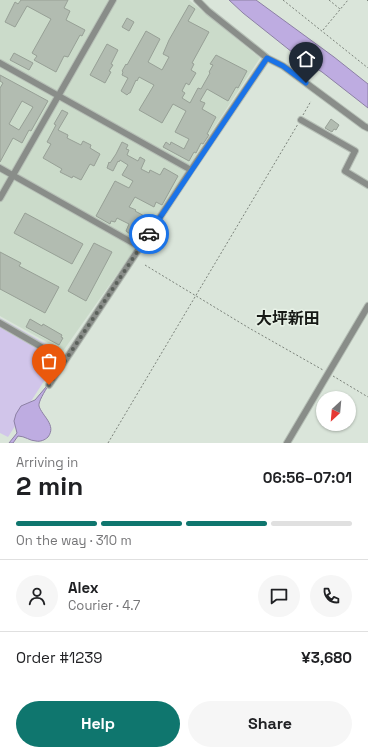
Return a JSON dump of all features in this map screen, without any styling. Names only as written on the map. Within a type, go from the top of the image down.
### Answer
[{"type":"street","points":[[0,198],[113,0]]},
{"type":"street","points":[[197,0],[267,58],[283,66],[368,128]]},
{"type":"street","points":[[49,385],[64,360],[267,58]]},
{"type":"street","points":[[0,63],[191,170]]},
{"type":"street","points":[[300,120],[355,151],[345,171],[368,185]]},
{"type":"street","points":[[0,168],[140,247]]},
{"type":"street","points":[[287,443],[368,306]]},
{"type":"street","points":[[0,323],[64,360]]},
{"type":"path","points":[[283,0],[368,68]]},
{"type":"path","points":[[329,0],[340,10]]},
{"type":"path","points":[[322,31],[348,0]]},
{"type":"path","points":[[108,443],[311,101]]},
{"type":"path","points":[[145,265],[195,296],[368,397]]},
{"type":"shaded area","points":[[0,0],[189,0],[260,58],[139,243],[63,351],[0,316]]},
{"type":"shaded area","points":[[229,0],[256,0],[334,57],[368,84],[368,108],[322,72],[307,64]]},
{"type":"shaded area","points":[[0,318],[62,353],[8,437],[0,433]]},
{"type":"shaded area","points":[[48,386],[42,396],[39,406],[51,428],[48,437],[38,441],[18,436],[13,443],[9,443],[17,433],[14,421],[21,406],[35,400]]},
{"type":"building","points":[[21,0],[68,0],[64,8],[70,11],[66,20],[85,30],[82,36],[80,35],[68,57],[64,56],[56,72],[34,60],[37,56],[32,53],[51,19],[27,6],[15,27],[5,22],[15,2],[18,4]]},
{"type":"building","points":[[189,5],[195,9],[188,21],[209,32],[192,63],[194,64],[191,70],[196,73],[189,85],[186,83],[182,91],[185,93],[182,98],[190,103],[198,88],[201,89],[210,73],[209,72],[213,65],[210,64],[216,55],[247,71],[238,88],[236,87],[228,101],[207,89],[200,101],[205,103],[202,109],[216,117],[207,134],[209,135],[203,144],[201,143],[196,153],[194,152],[189,161],[163,147],[166,142],[170,145],[171,142],[184,149],[189,139],[175,132],[186,111],[173,104],[162,123],[139,110],[154,85],[139,77],[130,93],[127,95],[121,91],[128,78],[122,75],[122,71],[126,64],[127,65],[146,31],[160,39],[148,62],[162,70],[169,57],[163,54],[169,40]]},
{"type":"building","points":[[127,18],[134,22],[129,31],[122,27]]},
{"type":"building","points":[[107,44],[118,50],[111,64],[113,65],[109,71],[111,72],[105,83],[90,75]]},
{"type":"building","points":[[14,53],[33,63],[29,70],[10,60]]},
{"type":"building","points":[[0,75],[48,101],[31,131],[29,130],[22,143],[13,138],[0,162],[0,88],[3,83],[0,81]],"holes":[[[22,101],[33,107],[19,130],[9,124]]]},
{"type":"building","points":[[62,110],[68,113],[58,130],[68,135],[67,138],[81,145],[83,141],[91,145],[90,148],[100,154],[94,166],[90,164],[81,180],[73,176],[72,178],[60,172],[62,169],[43,158],[51,144],[47,142],[56,125],[54,124]]},
{"type":"building","points":[[331,119],[339,125],[336,130],[334,129],[332,132],[325,128]]},
{"type":"building","points":[[122,142],[128,145],[126,149],[129,150],[127,155],[138,161],[140,157],[145,160],[141,169],[149,173],[150,170],[160,175],[164,168],[178,176],[162,205],[156,202],[154,207],[135,197],[129,207],[150,219],[140,239],[135,236],[134,238],[129,236],[130,234],[126,231],[129,224],[117,218],[115,222],[111,221],[110,224],[96,216],[115,181],[129,188],[133,181],[122,175],[128,165],[120,160],[113,171],[107,168],[109,162],[110,163],[116,154]]},
{"type":"building","points":[[25,213],[83,244],[72,264],[14,233]]},
{"type":"building","points":[[94,243],[112,252],[86,301],[68,291]]},
{"type":"building","points":[[0,252],[21,263],[19,266],[59,287],[45,313],[0,289]]},
{"type":"building","points":[[30,319],[42,326],[43,324],[62,335],[61,337],[63,338],[59,345],[26,327]]},
{"type":"way so far","points":[[49,385],[64,360],[149,234]]},
{"type":"district","name":"大坪新田","points":[[288,318]]},
{"type":"route","points":[[149,234],[267,58],[283,66],[306,83]]}]
